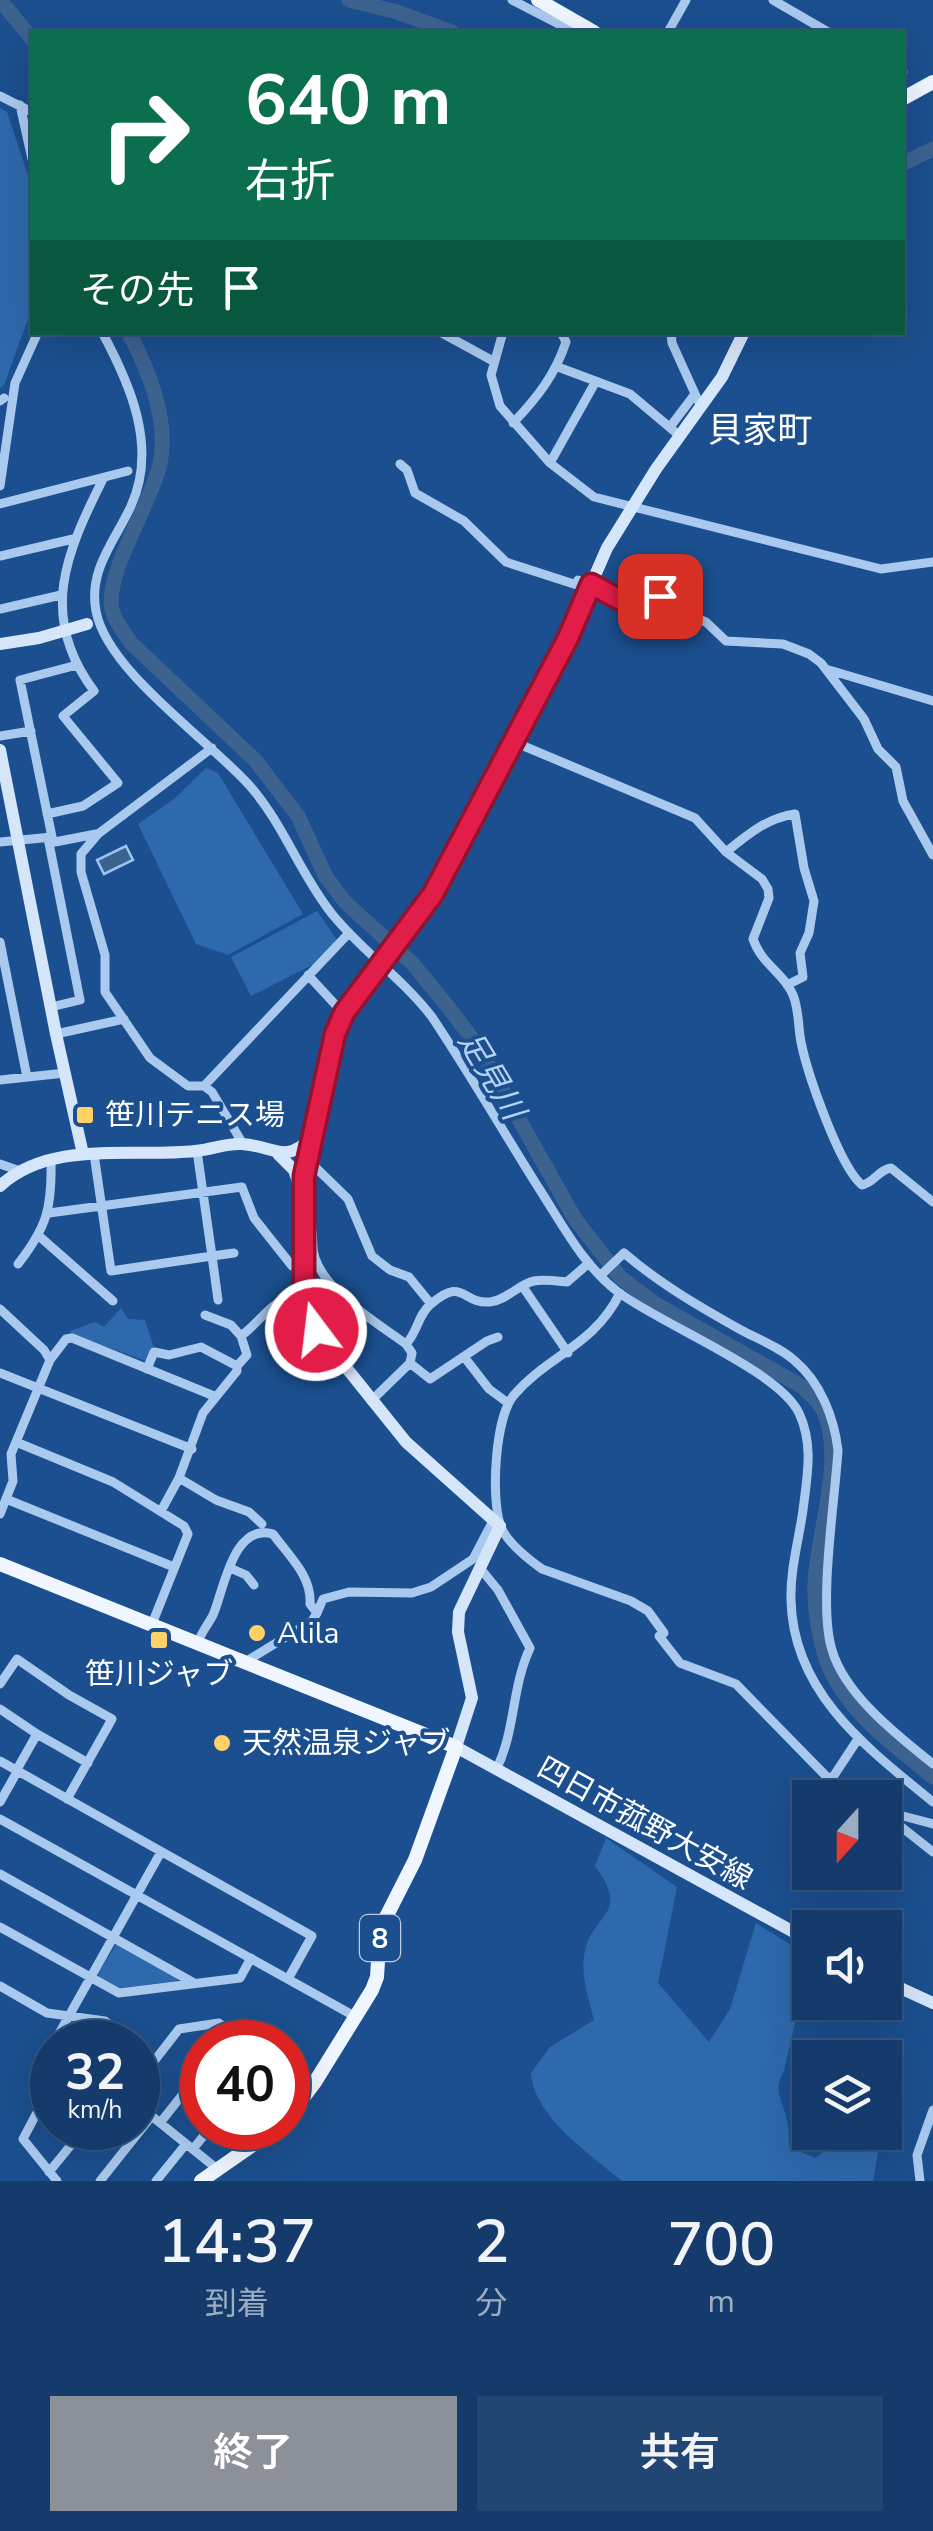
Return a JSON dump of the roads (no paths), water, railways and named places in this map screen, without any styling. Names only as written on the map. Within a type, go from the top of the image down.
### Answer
[{"type":"main road","points":[[538,0],[590,30]]},
{"type":"main road","points":[[905,96],[933,82]]},
{"type":"main road","points":[[0,1564],[456,1747]]},
{"type":"main road","name":"8","points":[[310,2090],[377,1977],[380,1928],[414,1860],[456,1747]]},
{"type":"main road","points":[[201,2181],[243,2150]]},
{"type":"street","points":[[512,0],[570,30]]},
{"type":"street","points":[[669,30],[686,0]]},
{"type":"street","points":[[772,0],[826,30]]},
{"type":"street","points":[[0,96],[26,108],[30,142]]},
{"type":"street","points":[[0,486],[15,383],[37,335]]},
{"type":"street","points":[[104,335],[126,380],[142,443],[133,503],[95,578],[96,613],[103,634],[132,676],[212,748],[272,814],[330,911],[432,1017],[589,1263],[620,1293],[764,1377],[784,1392],[798,1411],[808,1440],[808,1476],[791,1595],[802,1662],[818,1692],[858,1739],[933,1802]]},
{"type":"street","points":[[445,335],[493,361]]},
{"type":"street","points":[[501,335],[493,361],[494,392],[513,423],[550,463],[594,497],[882,569],[933,562]]},
{"type":"street","points":[[513,423],[545,388],[558,367],[566,342],[562,335]]},
{"type":"street","points":[[671,335],[698,401]]},
{"type":"street","points":[[304,1199],[308,1160],[335,1034],[344,1013],[433,894],[568,638],[582,583],[675,431],[732,360],[743,335]]},
{"type":"street","points":[[558,367],[630,394],[675,431]]},
{"type":"street","points":[[550,463],[596,381]]},
{"type":"street","points":[[400,464],[415,493],[468,524],[506,562],[582,583],[630,605],[664,597],[680,612],[706,622],[726,641],[783,644],[809,654],[826,669],[864,719],[878,749],[893,763],[903,801],[933,855]]},
{"type":"street","points":[[0,504],[128,471]]},
{"type":"street","points":[[48,814],[83,806],[118,783],[64,716],[94,691],[64,631],[61,595],[73,539],[103,478]]},
{"type":"street","points":[[0,556],[73,539]]},
{"type":"street","points":[[0,609],[61,595]]},
{"type":"street","points":[[0,644],[87,624]]},
{"type":"street","points":[[51,1007],[80,1000],[20,680],[78,665]]},
{"type":"street","points":[[826,669],[933,701]]},
{"type":"street","points":[[0,736],[31,731]]},
{"type":"street","points":[[514,742],[688,813],[726,852],[762,879],[769,898],[753,939],[763,962],[794,995],[802,1045],[840,1154],[862,1184],[870,1183],[890,1168],[933,1202]]},
{"type":"street","points":[[212,748],[98,834],[81,854],[81,872],[105,954],[105,992],[150,1058],[188,1086],[204,1086],[212,1092],[243,1144]]},
{"type":"street","points":[[0,750],[56,1034],[102,1206],[110,1271]]},
{"type":"street","points":[[726,852],[761,825],[779,816],[796,814],[813,911],[800,953],[803,977],[787,985]]},
{"type":"street","points":[[0,842],[98,834]]},
{"type":"street","points":[[204,1086],[349,932]]},
{"type":"street","points":[[0,942],[27,1077]]},
{"type":"street","points":[[308,975],[344,1013]]},
{"type":"street","points":[[0,1012],[14,1010]]},
{"type":"street","points":[[56,1034],[124,1020]]},
{"type":"street","points":[[0,1080],[65,1073]]},
{"type":"street","points":[[0,1186],[20,1170],[89,1154],[197,1152],[243,1144],[278,1154],[296,1150],[314,1135]]},
{"type":"street","points":[[197,1152],[218,1300]]},
{"type":"street","points":[[278,1154],[294,1170],[304,1199],[305,1313],[406,1442],[497,1522],[518,1549],[542,1570],[644,1608],[656,1620],[664,1633],[659,1636],[680,1663],[736,1684],[831,1780],[858,1739]]},
{"type":"street","points":[[308,1160],[348,1199],[372,1256],[390,1270],[409,1277],[431,1304]]},
{"type":"street","points":[[18,1264],[40,1236],[49,1213],[51,1161]]},
{"type":"street","points":[[0,1164],[20,1170]]},
{"type":"street","points":[[49,1213],[242,1187],[262,1231],[292,1266],[307,1256]]},
{"type":"street","points":[[40,1236],[112,1301]]},
{"type":"street","points":[[91,1274],[234,1253]]},
{"type":"street","points":[[601,1275],[622,1255],[696,1304],[795,1360],[816,1384],[836,1428],[838,1450],[828,1603],[832,1650],[863,1700],[933,1764]]},
{"type":"street","points":[[307,1256],[329,1284],[406,1344],[412,1356],[410,1364],[372,1401]]},
{"type":"street","points":[[406,1344],[417,1332],[424,1309],[452,1290],[464,1291],[484,1302],[537,1280],[567,1282],[589,1263]]},
{"type":"street","points":[[523,1286],[568,1353]]},
{"type":"street","points":[[456,1747],[472,1698],[458,1620],[497,1522],[500,1427],[508,1403],[521,1388],[599,1326],[620,1293]]},
{"type":"street","points":[[240,1336],[254,1326],[267,1307],[303,1294]]},
{"type":"street","points":[[0,1309],[50,1360]]},
{"type":"street","points":[[161,1511],[192,1449],[203,1413],[247,1355],[231,1325],[206,1315]]},
{"type":"street","points":[[0,1514],[12,1481],[10,1454],[50,1360],[66,1339],[72,1338],[214,1396]]},
{"type":"street","points":[[410,1364],[430,1379],[487,1341],[498,1338]]},
{"type":"street","points":[[147,1369],[154,1352],[169,1355],[200,1347],[237,1366]]},
{"type":"street","points":[[464,1358],[489,1389],[508,1403]]},
{"type":"street","points":[[0,1372],[192,1449]]},
{"type":"street","points":[[16,1442],[113,1482],[184,1526],[188,1534],[152,1624]]},
{"type":"street","points":[[0,1454],[12,1466]]},
{"type":"street","points":[[179,1478],[216,1500],[248,1512],[262,1524]]},
{"type":"street","points":[[6,1499],[174,1567]]},
{"type":"street","points":[[245,1662],[312,1621],[324,1599],[349,1592],[412,1593],[431,1586],[473,1559],[497,1522]]},
{"type":"street","points":[[198,1643],[230,1568],[248,1538],[264,1532],[274,1534],[307,1580],[310,1604],[317,1614]]},
{"type":"street","points":[[230,1568],[246,1574],[254,1584]]},
{"type":"street","points":[[480,1568],[498,1590],[530,1648],[515,1686],[508,1746],[496,1770]]},
{"type":"street","points":[[0,1684],[18,1659],[112,1719],[67,1799]]},
{"type":"street","points":[[0,1709],[88,1763]]},
{"type":"street","points":[[0,1802],[37,1734]]},
{"type":"street","name":"四日市菰野大安線","points":[[456,1747],[792,1931]]},
{"type":"street","points":[[0,1761],[312,1936],[288,1979]]},
{"type":"street","points":[[902,1816],[933,1824]]},
{"type":"street","points":[[0,1820],[356,2017]]},
{"type":"street","points":[[902,1827],[933,1852]]},
{"type":"street","points":[[68,2020],[161,1852]]},
{"type":"street","points":[[0,1874],[196,1984]]},
{"type":"street","points":[[0,1927],[119,1993],[240,1978],[251,1958]]},
{"type":"street","points":[[0,1986],[39,2010],[96,2020]]},
{"type":"street","points":[[902,1989],[933,2003]]},
{"type":"street","points":[[160,2053],[180,2029]]},
{"type":"street","points":[[160,2116],[180,2094]]},
{"type":"street","points":[[920,2181],[917,2155],[933,2110]]},
{"type":"street","points":[[160,2123],[180,2139]]},
{"type":"street","points":[[30,2126],[23,2139],[30,2148]]},
{"type":"street","points":[[32,2150],[57,2181]]},
{"type":"street","points":[[49,2172],[67,2150]]},
{"type":"street","points":[[100,2181],[128,2150]]},
{"type":"street","points":[[156,2181],[185,2150]]},
{"type":"street","points":[[194,2150],[216,2168]]},
{"type":"waterway","name":"足見川","points":[[0,0],[30,37]]},
{"type":"waterway","points":[[349,0],[446,30]]},
{"type":"waterway","points":[[905,163],[933,149]]},
{"type":"waterway","name":"足見川","points":[[130,335],[155,396],[162,448],[155,480],[117,569],[111,602],[118,623],[131,643],[255,760],[298,816],[326,877],[346,903],[412,963],[449,1008],[479,1048],[575,1219],[620,1277],[654,1303],[803,1387],[819,1404],[832,1450],[815,1584],[826,1659],[857,1710],[933,1777]]},
{"type":"place","name":"笹川テニス場","points":[[85,1115]]},
{"type":"place","name":"Alila","points":[[257,1633]]},
{"type":"place","name":"笹川ジャブ","points":[[159,1640]]},
{"type":"place","name":"天然温泉ジャブ","points":[[222,1743]]},
{"type":"district","name":"貝家町","points":[[760,430]]}]
